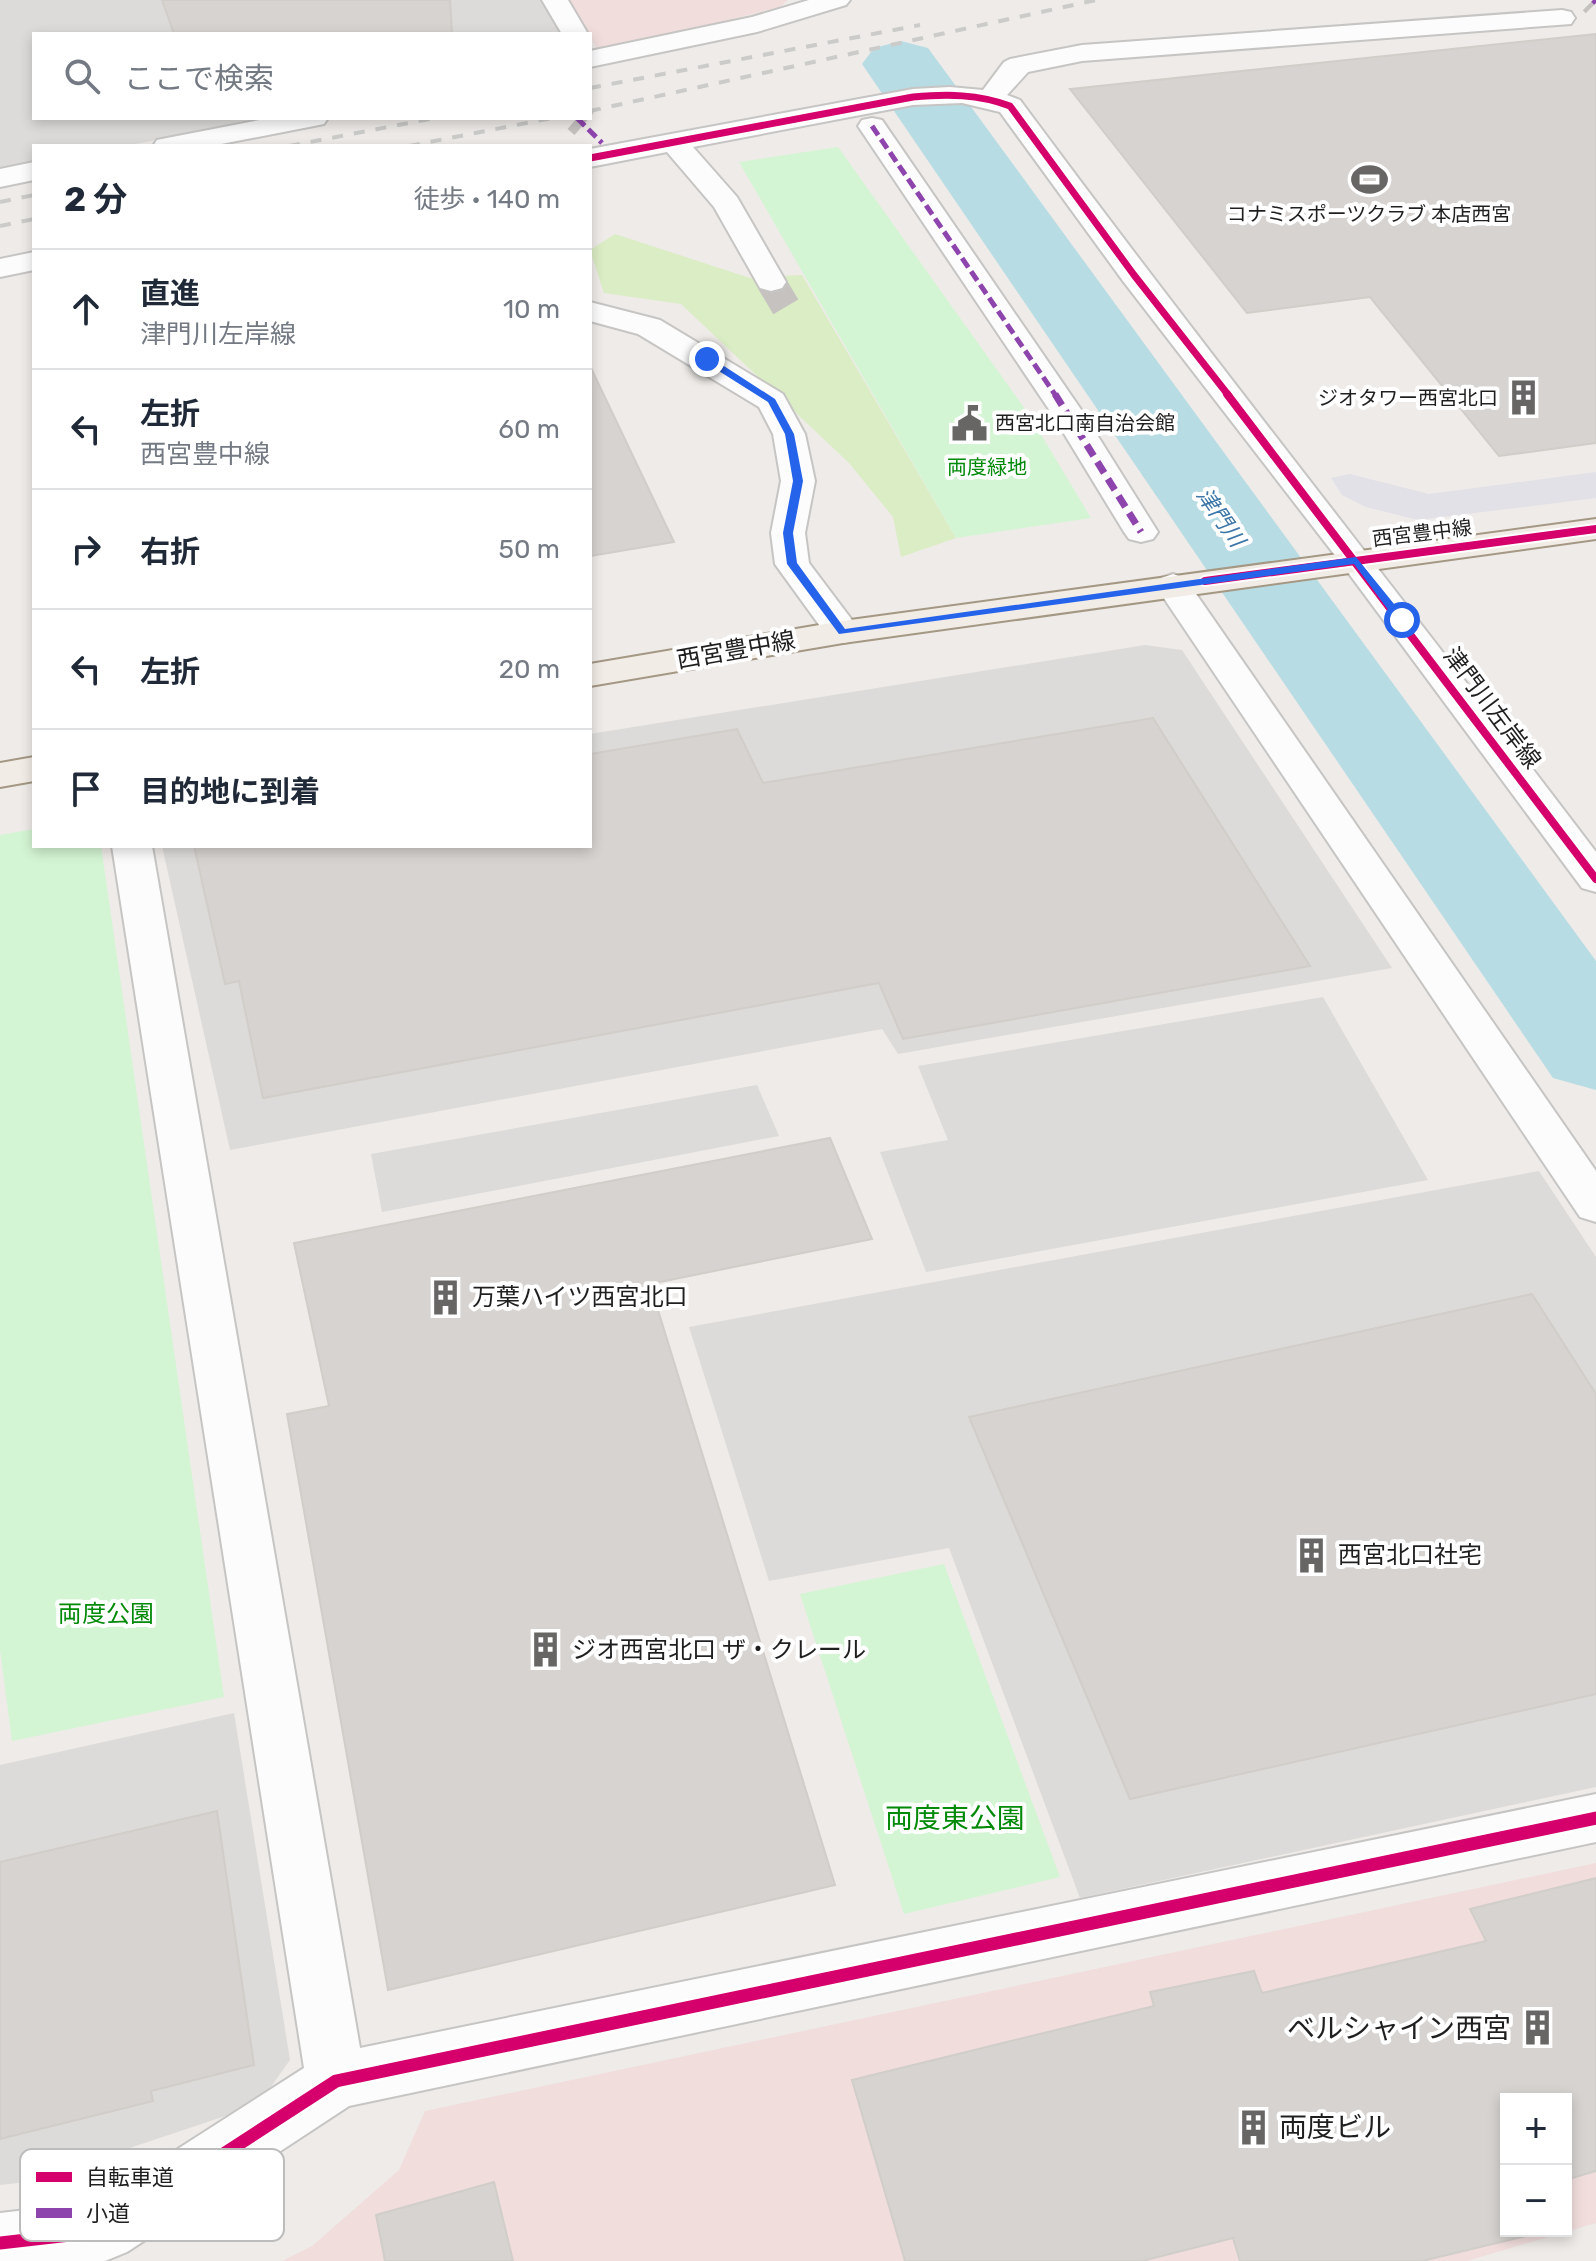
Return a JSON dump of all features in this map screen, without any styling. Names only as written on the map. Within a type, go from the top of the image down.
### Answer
[{"type":"main road","name":"西宮豊中線","points":[[592,675],[843,632],[1596,529]]},
{"type":"main road","points":[[0,775],[32,769]]},
{"type":"street","points":[[555,0],[574,32]]},
{"type":"street","points":[[592,59],[757,24],[822,2]]},
{"type":"street","points":[[592,142],[673,142],[880,114],[960,94],[991,98],[1014,68],[1082,53],[1562,18]]},
{"type":"street","name":"津門川左岸線","points":[[991,98],[1010,106],[1019,116],[1134,275],[1356,560],[1596,879]]},
{"type":"street","points":[[880,114],[1141,532]]},
{"type":"street","points":[[178,144],[304,120]]},
{"type":"street","points":[[673,142],[727,203],[771,282]]},
{"type":"street","points":[[0,178],[32,171]]},
{"type":"street","points":[[0,268],[32,261]]},
{"type":"street","points":[[592,312],[649,327],[772,401],[789,434],[798,481],[788,533],[792,564],[843,632]]},
{"type":"street","points":[[1189,583],[1596,1206]]},
{"type":"street","points":[[132,848],[336,2081]]},
{"type":"street","points":[[242,2149],[336,2081],[1596,1818]]},
{"type":"street","points":[[0,2243],[107,2246]]},
{"type":"shaded area","points":[[0,0],[542,0],[561,32],[32,32],[32,120],[262,120],[136,144],[32,144],[32,163],[0,170]]},
{"type":"shaded area","points":[[568,0],[788,0],[780,7],[685,31],[597,48],[592,32],[587,32]]},
{"type":"shaded area","points":[[1596,472],[1596,498],[1418,520],[1366,507],[1342,495],[1331,478],[1350,474],[1429,494]]},
{"type":"shaded area","points":[[1145,645],[1182,650],[1392,968],[898,1054],[882,1029],[230,1150],[162,848],[592,848],[592,734]]},
{"type":"shaded area","points":[[1323,997],[1428,1180],[926,1272],[880,1152],[948,1140],[918,1066]]},
{"type":"shaded area","points":[[757,1085],[779,1136],[382,1212],[371,1154]]},
{"type":"shaded area","points":[[1539,1171],[1596,1257],[1596,1787],[1080,1898],[949,1548],[769,1581],[689,1327]]},
{"type":"shaded area","points":[[1431,1204],[1451,1238],[724,1376],[713,1339]]},
{"type":"shaded area","points":[[907,1405],[924,1452],[767,1483],[752,1435]]},
{"type":"shaded area","points":[[234,1713],[290,2060],[258,2105],[127,2149],[20,2149],[20,2183],[0,2185],[0,1765]]},
{"type":"shaded area","points":[[1596,1863],[1596,2223],[1572,2230],[1572,2093],[1500,2093],[1500,2237],[1548,2237],[1467,2261],[282,2261],[312,2246],[399,2170],[425,2111]]},
{"type":"green space","name":"両度緑地","points":[[838,147],[1030,416],[1091,518],[956,538],[739,162]]},
{"type":"green space","points":[[615,234],[750,278],[802,275],[956,538],[901,557],[893,517],[849,463],[681,304],[604,293],[592,249]]},
{"type":"green space","name":"両度公園","points":[[32,829],[32,848],[101,848],[224,1697],[12,1741],[0,1650],[0,835]]},
{"type":"green space","name":"両度東公園","points":[[944,1564],[1060,1877],[904,1914],[800,1594]]},
{"type":"pier","points":[[947,74],[987,133],[919,120],[904,123],[879,88]]},
{"type":"building","points":[[162,0],[450,0],[452,32],[173,32]]},
{"type":"building","name":"コナミスポーツクラブ 本店西宮","points":[[1596,34],[1596,443],[1499,456],[1370,297],[1247,313],[1070,89]]},
{"type":"building","points":[[592,370],[674,542],[592,556]]},
{"type":"building","points":[[1153,718],[1310,966],[903,1039],[879,983],[263,1098],[239,981],[225,984],[194,848],[592,848],[592,754],[737,729],[763,783]]},
{"type":"building","name":"ジオ西宮北口 ザ・クレール","points":[[830,1138],[872,1239],[650,1284],[835,1885],[388,1990],[287,1414],[329,1406],[294,1243]]},
{"type":"building","name":"西宮北口社宅","points":[[1532,1294],[1596,1394],[1596,1694],[1130,1799],[969,1417]]},
{"type":"building","points":[[217,1811],[254,2065],[151,2091],[153,2101],[0,2139],[0,1862]]},
{"type":"building","points":[[1596,1878],[1596,2171],[1572,2178],[1572,2093],[1500,2093],[1500,2237],[1522,2237],[1422,2261],[1240,2261],[1233,2238],[1142,2261],[905,2261],[852,2080],[1154,2006],[1150,1992],[1254,1971],[1262,1993],[1486,1941],[1470,1909]]},
{"type":"building","points":[[494,2182],[513,2261],[385,2261],[376,2215]]},
{"type":"waterway","name":"津門川","points":[[901,64],[1596,1049]]},
{"type":"tunnel","points":[[1593,0],[1596,3]]},
{"type":"tunnel","points":[[579,120],[584,124]]},
{"type":"tunnel","points":[[771,282],[787,309]]},
{"type":"railway","points":[[592,111],[1096,0]]},
{"type":"railway","points":[[592,88],[920,25]]},
{"type":"railway","points":[[299,144],[425,120]]},
{"type":"railway","points":[[419,144],[542,120]]},
{"type":"railway","points":[[0,202],[32,195]]},
{"type":"railway","points":[[0,226],[32,219]]},
{"type":"marked path","points":[[1593,0],[1596,3]]},
{"type":"marked path","points":[[579,120],[602,143]]},
{"type":"marked path","points":[[872,126],[1068,414],[1141,532]]},
{"type":"cycle path","points":[[592,158],[913,97],[974,96],[1010,106],[1134,275],[1356,560],[1596,879]]},
{"type":"cycle path","points":[[1205,581],[1596,529]]},
{"type":"cycle path","points":[[231,2149],[336,2081],[1596,1818]]},
{"type":"cycle path","points":[[0,2243],[20,2241]]},
{"type":"place","name":"コナミスポーツクラブ 本店西宮","points":[[1369,179]]},
{"type":"place","name":"ジオタワー西宮北口","points":[[1524,398]]},
{"type":"place","name":"西宮北口南自治会館","points":[[969,423]]},
{"type":"place","name":"万葉ハイツ西宮北口","points":[[446,1297]]},
{"type":"place","name":"西宮北口社宅","points":[[1312,1555]]},
{"type":"place","name":"ジオ西宮北口 ザ・クレール","points":[[546,1650]]},
{"type":"place","name":"ベルシャイン西宮","points":[[1537,2028]]},
{"type":"place","name":"両度ビル","points":[[1253,2127]]},
{"type":"route","points":[[707,359],[772,401],[789,434],[798,481],[788,533],[792,564],[843,632],[1356,560],[1402,620]]}]
